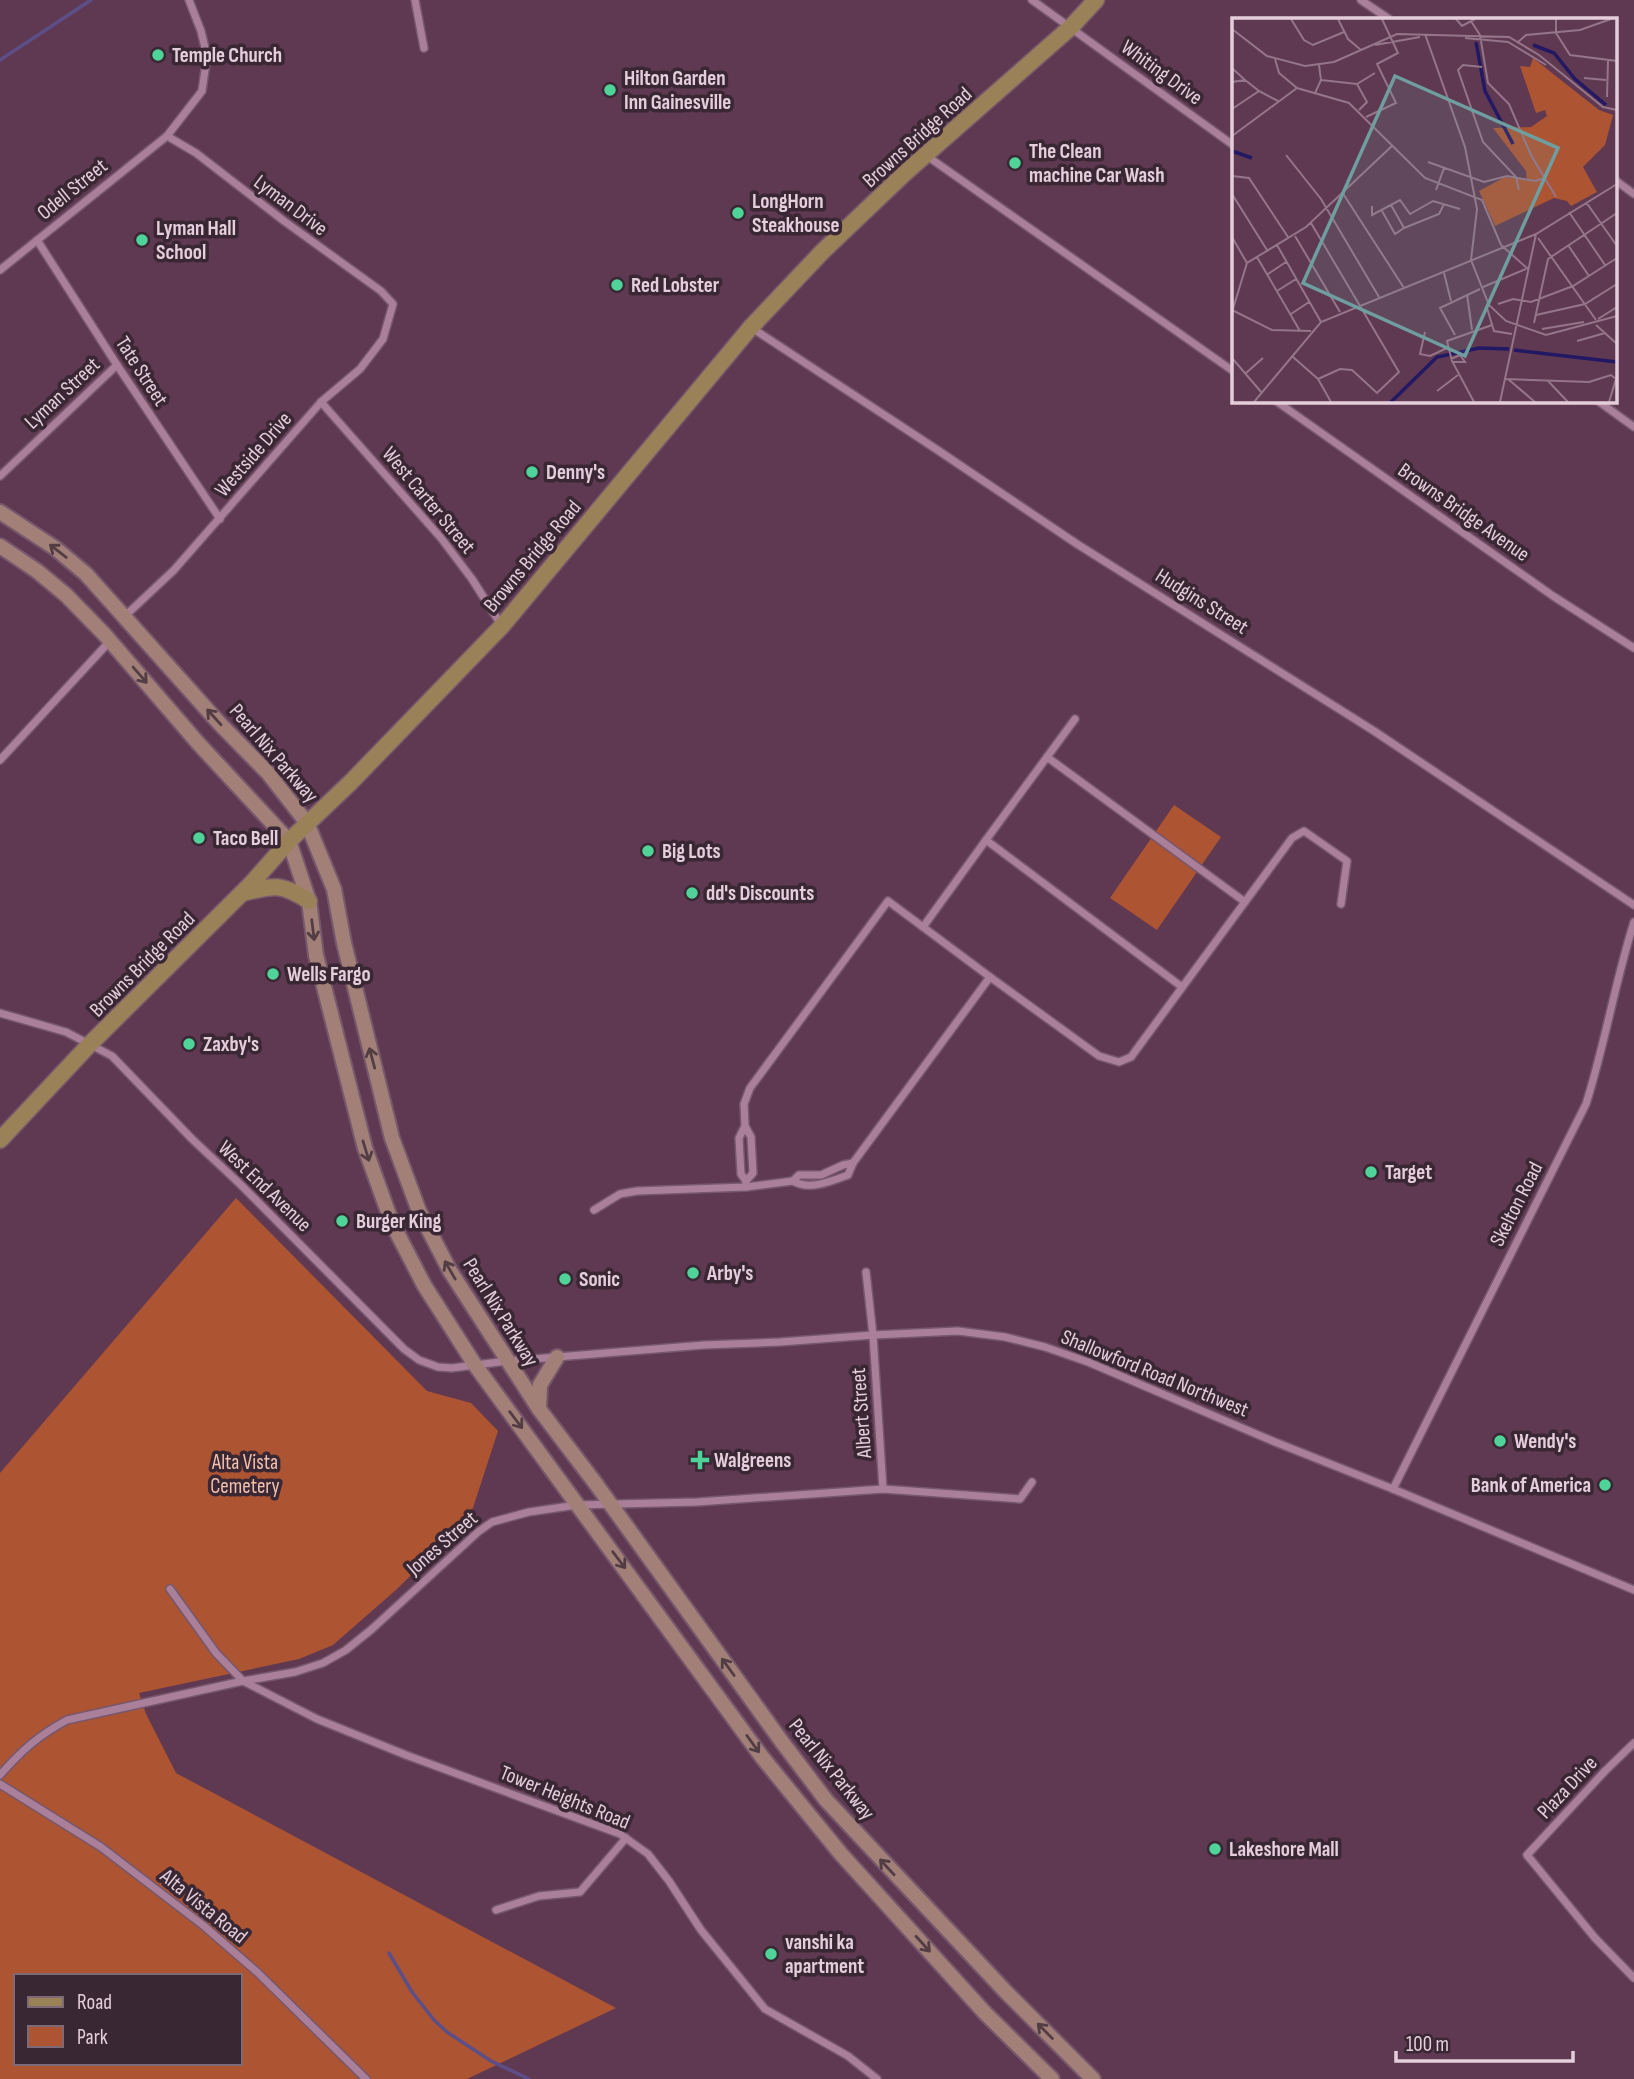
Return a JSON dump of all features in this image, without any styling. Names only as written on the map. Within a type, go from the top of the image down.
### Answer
[{"type":"main road","name":"Browns Bridge Road","points":[[0,1140],[90,1044],[243,893],[289,841],[351,782],[502,626],[751,327],[823,251],[926,155],[1071,27],[1096,0]]},
{"type":"main road","name":"Pearl Nix Parkway","points":[[0,512],[55,548],[86,574],[268,773],[307,823],[334,889],[357,1000],[392,1138],[415,1201],[450,1271],[539,1409],[826,1800],[996,1983],[1093,2079]]},
{"type":"main road","points":[[0,546],[66,595],[289,841],[309,901],[316,955],[365,1147],[392,1223],[424,1285],[475,1365],[762,1757],[841,1854],[985,2012],[1052,2079]]},
{"type":"main road","points":[[243,893],[278,886],[287,888],[309,901]]},
{"type":"main road","points":[[539,1409],[540,1385],[557,1357]]},
{"type":"street","name":"Odell Street","points":[[0,270],[167,136],[202,91],[206,56],[201,31],[189,0]]},
{"type":"street","points":[[415,0],[424,48]]},
{"type":"street","name":"Whiting Drive","points":[[1032,0],[1232,144]]},
{"type":"street","points":[[1361,0],[1388,18]]},
{"type":"street","name":"Lyman Drive","points":[[167,136],[196,153],[381,291],[393,304]]},
{"type":"street","points":[[926,155],[1232,370]]},
{"type":"street","points":[[1616,181],[1634,194]]},
{"type":"street","name":"Tate Street","points":[[37,240],[220,519]]},
{"type":"street","name":"Westside Drive","points":[[124,617],[174,570],[321,402],[360,369],[383,340],[393,304]]},
{"type":"street","name":"Hudgins Street","points":[[751,327],[1077,544],[1374,731],[1634,905]]},
{"type":"street","name":"Lyman Street","points":[[0,475],[117,365]]},
{"type":"street","name":"West Carter Street","points":[[321,402],[441,538],[472,579],[502,626]]},
{"type":"street","name":"Browns Bridge Avenue","points":[[1277,402],[1553,596],[1634,648]]},
{"type":"street","points":[[1599,402],[1634,426]]},
{"type":"street","points":[[0,760],[110,641]]},
{"type":"street","points":[[923,927],[1075,719]]},
{"type":"street","points":[[1047,757],[1245,901]]},
{"type":"street","points":[[746,1184],[754,1173],[751,1137],[745,1126],[744,1104],[750,1088],[888,901],[1099,1056],[1119,1062],[1131,1057],[1292,838],[1304,831],[1347,861],[1341,904]]},
{"type":"street","points":[[986,840],[1182,987]]},
{"type":"street","name":"Skelton Road","points":[[1392,1489],[1586,1104],[1600,1061],[1617,982],[1634,922]]},
{"type":"street","points":[[594,1210],[620,1194],[637,1191],[793,1181],[799,1185],[823,1184],[848,1175],[853,1163],[990,977]]},
{"type":"street","name":"West End Avenue","points":[[0,1013],[66,1032],[112,1056],[404,1349],[419,1360],[438,1367],[452,1368],[507,1361]]},
{"type":"street","points":[[745,1126],[739,1138],[741,1174],[746,1184]]},
{"type":"street","points":[[740,1155],[752,1154]]},
{"type":"street","points":[[793,1181],[799,1175],[821,1175],[853,1163]]},
{"type":"street","points":[[821,1175],[823,1184]]},
{"type":"street","name":"Albert Street","points":[[866,1272],[883,1489]]},
{"type":"street","name":"Shallowford Road Northwest","points":[[507,1361],[873,1335],[958,1331],[1005,1337],[1088,1362],[1634,1590]]},
{"type":"street","name":"Jones Street","points":[[0,1774],[41,1734],[67,1720],[323,1664],[372,1629],[478,1531],[492,1522],[529,1512],[577,1505],[710,1501],[883,1489],[1020,1499],[1032,1482]]},
{"type":"street","name":"Tower Heights Road","points":[[170,1589],[216,1654],[243,1681],[317,1719],[626,1838],[648,1854],[701,1930],[765,2009],[848,2056],[877,2079]]},
{"type":"street","name":"Plaza Drive","points":[[1634,1743],[1527,1855],[1595,1938],[1634,1978]]},
{"type":"street","name":"Alta Vista Road","points":[[0,1784],[102,1847],[204,1926],[257,1972],[366,2079]]},
{"type":"street","points":[[496,1910],[539,1896],[580,1892],[626,1838]]},
{"type":"green space","points":[[1174,805],[1221,837],[1157,930],[1110,898]]},
{"type":"green space","name":"Alta Vista Cemetery","points":[[236,1198],[427,1391],[471,1403],[498,1431],[470,1517],[397,1589],[333,1645],[299,1659],[139,1693],[146,1714],[176,1773],[616,2008],[467,2079],[0,2079],[0,1473]]},
{"type":"waterway","points":[[0,60],[91,0]]},
{"type":"waterway","points":[[389,1953],[412,1992],[447,2032],[491,2061],[529,2079]]},
{"type":"place","name":"Temple Church","points":[[158,55]]},
{"type":"place","name":"Hilton Garden Inn Gainesville","points":[[610,90]]},
{"type":"place","name":"The Clean machine Car Wash","points":[[1015,163]]},
{"type":"place","name":"LongHorn Steakhouse","points":[[738,213]]},
{"type":"place","name":"Lyman Hall School","points":[[142,240]]},
{"type":"place","name":"Red Lobster","points":[[617,285]]},
{"type":"place","name":"Denny's","points":[[532,472]]},
{"type":"place","name":"Taco Bell","points":[[199,838]]},
{"type":"place","name":"Big Lots","points":[[648,851]]},
{"type":"place","name":"dd's Discounts","points":[[692,893]]},
{"type":"place","name":"Wells Fargo","points":[[273,974]]},
{"type":"place","name":"Zaxby's","points":[[189,1044]]},
{"type":"place","name":"Target","points":[[1371,1172]]},
{"type":"place","name":"Burger King","points":[[342,1221]]},
{"type":"place","name":"Arby's","points":[[693,1273]]},
{"type":"place","name":"Sonic","points":[[565,1279]]},
{"type":"place","name":"Wendy's","points":[[1500,1441]]},
{"type":"place","name":"Walgreens","points":[[700,1460]]},
{"type":"place","name":"Bank of America","points":[[1605,1485]]},
{"type":"place","name":"Lakeshore Mall","points":[[1215,1849]]},
{"type":"place","name":"vanshi ka apartment","points":[[771,1954]]}]
